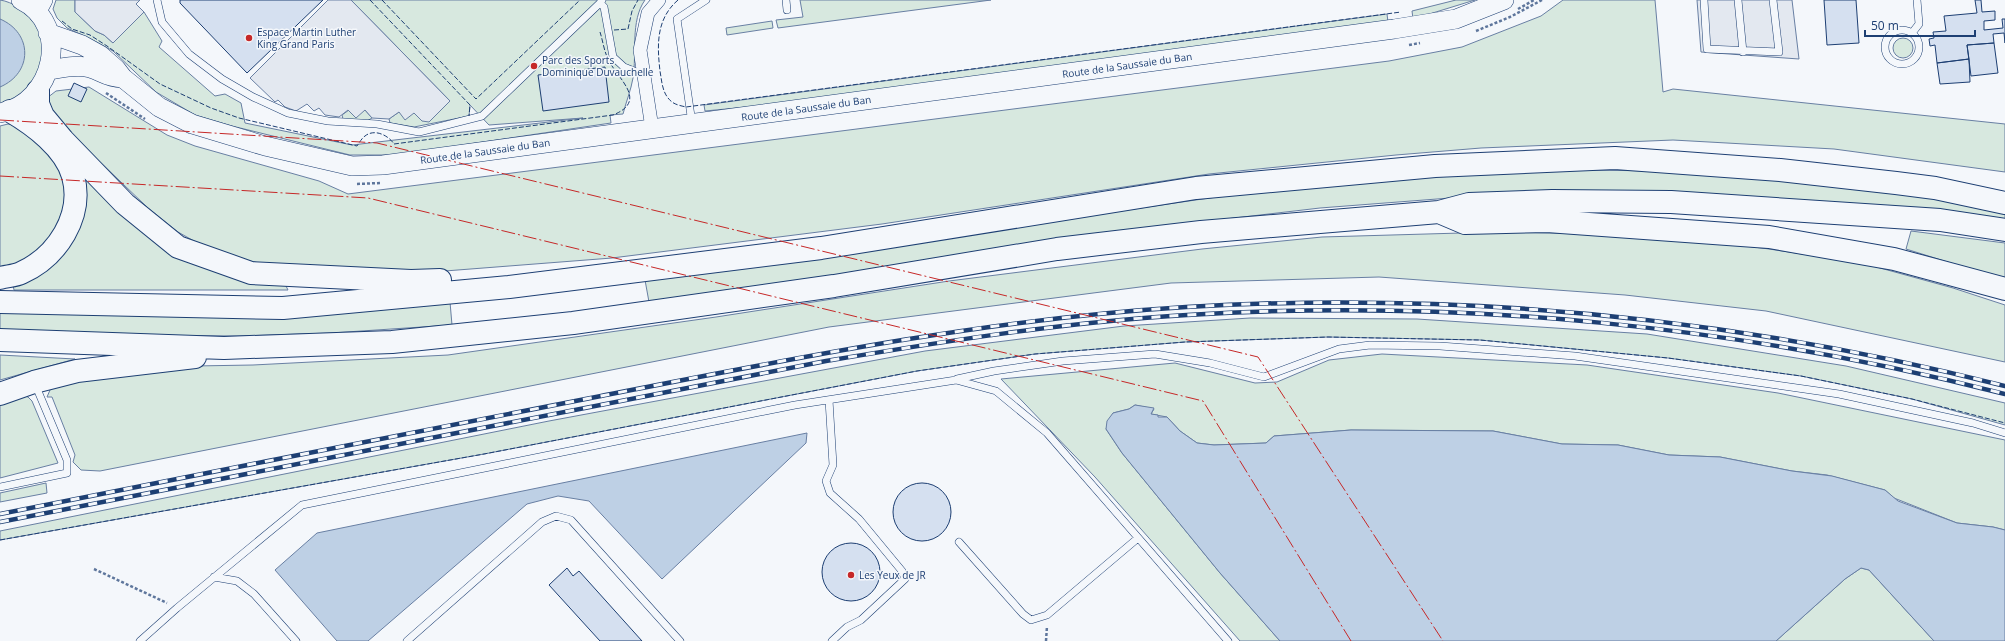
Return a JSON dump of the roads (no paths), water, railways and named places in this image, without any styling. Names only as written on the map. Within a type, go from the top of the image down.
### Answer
[{"type":"highway","points":[[38,91],[38,104],[43,116],[63,140],[125,204],[178,247],[251,273],[411,281],[489,280],[509,287]]},
{"type":"highway","points":[[0,278],[21,273],[49,255],[68,229],[76,201],[73,175],[59,151],[32,124],[5,112]]},
{"type":"highway","points":[[0,302],[283,308],[509,287],[821,248],[1196,188],[1435,166],[1615,158],[1780,170],[1935,188],[2005,203]]},
{"type":"highway","points":[[1935,188],[1970,183],[2005,190]]},
{"type":"highway","points":[[0,340],[224,348],[392,342],[565,324],[834,286],[1057,249],[1201,232],[1439,212],[1469,204],[1552,201],[1671,202],[1940,220],[2005,230]]},
{"type":"highway","points":[[1439,212],[1465,223],[1548,221],[1769,237],[1894,259],[2005,289]]},
{"type":"highway","points":[[0,394],[34,382],[77,371],[196,357],[224,348]]},
{"type":"main road","points":[[5,112],[26,103],[38,91],[49,70],[51,51],[48,33],[40,7],[21,0]]},
{"type":"main road","name":"Route de la Saussaie du Ban","points":[[48,33],[82,45],[100,56],[116,69],[123,78],[160,107],[192,124],[265,146],[352,166],[384,165],[1394,29],[1456,19],[1504,0]]},
{"type":"main road","name":"Route de la Saussaie du Ban","points":[[49,70],[75,66],[90,68],[109,77],[123,78]]},
{"type":"street","points":[[652,128],[640,50],[648,13],[659,0]]},
{"type":"lane","points":[[157,0],[162,22],[189,54],[222,79],[253,97],[288,113],[328,121],[377,124],[419,132],[482,116],[601,1],[604,7],[613,57],[624,67],[644,75]]},
{"type":"lane","points":[[692,123],[677,19],[702,1],[706,0]]},
{"type":"lane","points":[[786,0],[787,10]]},
{"type":"lane","points":[[1704,0],[1707,50],[1779,52],[1773,0]]},
{"type":"lane","points":[[1738,0],[1743,52]]},
{"type":"lane","points":[[1912,33],[1919,24],[1917,0]]},
{"type":"lane","points":[[1907,30],[1912,33],[1919,43],[1917,55],[1908,63],[1896,63],[1891,61],[1885,51],[1886,39],[1895,31],[1907,30]]},
{"type":"lane","points":[[140,641],[177,608],[302,505],[486,467],[828,400],[956,380],[994,371],[1063,361],[1156,354],[1210,363],[1264,377],[1339,348],[1370,345],[1440,346],[1575,356],[1839,394],[1973,423],[2005,433]]},
{"type":"lane","points":[[956,380],[996,391],[1046,433],[1228,641]]},
{"type":"lane","points":[[0,487],[67,473],[67,460],[34,382]]},
{"type":"lane","points":[[828,400],[832,465],[826,481],[830,493],[859,519],[902,571],[905,579],[861,620],[847,627],[832,641]]},
{"type":"lane","points":[[407,641],[542,522],[556,516],[571,520],[680,641]]},
{"type":"lane","points":[[959,542],[1023,614],[1032,620],[1047,615],[1138,538]]},
{"type":"lane","points":[[214,577],[237,581],[254,594],[296,641]]},
{"type":"water","points":[[0,19],[11,25],[19,34],[25,53],[19,72],[11,81],[0,87]]},
{"type":"water","points":[[1135,405],[1154,408],[1151,414],[1158,415],[1158,417],[1167,417],[1180,431],[1197,443],[1214,445],[1266,443],[1274,436],[1351,430],[1493,431],[1562,444],[1618,445],[1669,455],[1720,457],[1792,471],[1832,476],[1885,490],[1898,501],[1957,523],[1993,527],[2005,530],[2005,641],[1934,641],[1869,570],[1861,568],[1845,579],[1776,641],[1280,641],[1220,573],[1122,453],[1106,429],[1107,421],[1113,413],[1129,409]]},
{"type":"water","points":[[807,433],[806,443],[662,579],[589,501],[558,496],[527,504],[368,641],[337,641],[275,570],[317,533]]},
{"type":"railway","points":[[0,514],[819,354],[965,330],[1112,313],[1186,307],[1289,303],[1392,303],[1495,307],[1598,315],[1701,327],[1803,343],[1904,362],[2005,386]]},
{"type":"railway","points":[[0,522],[826,361],[916,346],[1051,327],[1187,315],[1290,311],[1393,311],[1497,315],[1599,323],[1702,335],[1804,351],[1905,370],[2005,394]]},
{"type":"place","name":"Espace Martin Luther King Grand Paris","points":[[249,38]]},
{"type":"place","name":"Parc des Sports Dominique Duvauchelle","points":[[534,66]]},
{"type":"place","name":"Les Yeux de JR","points":[[851,575]]}]
